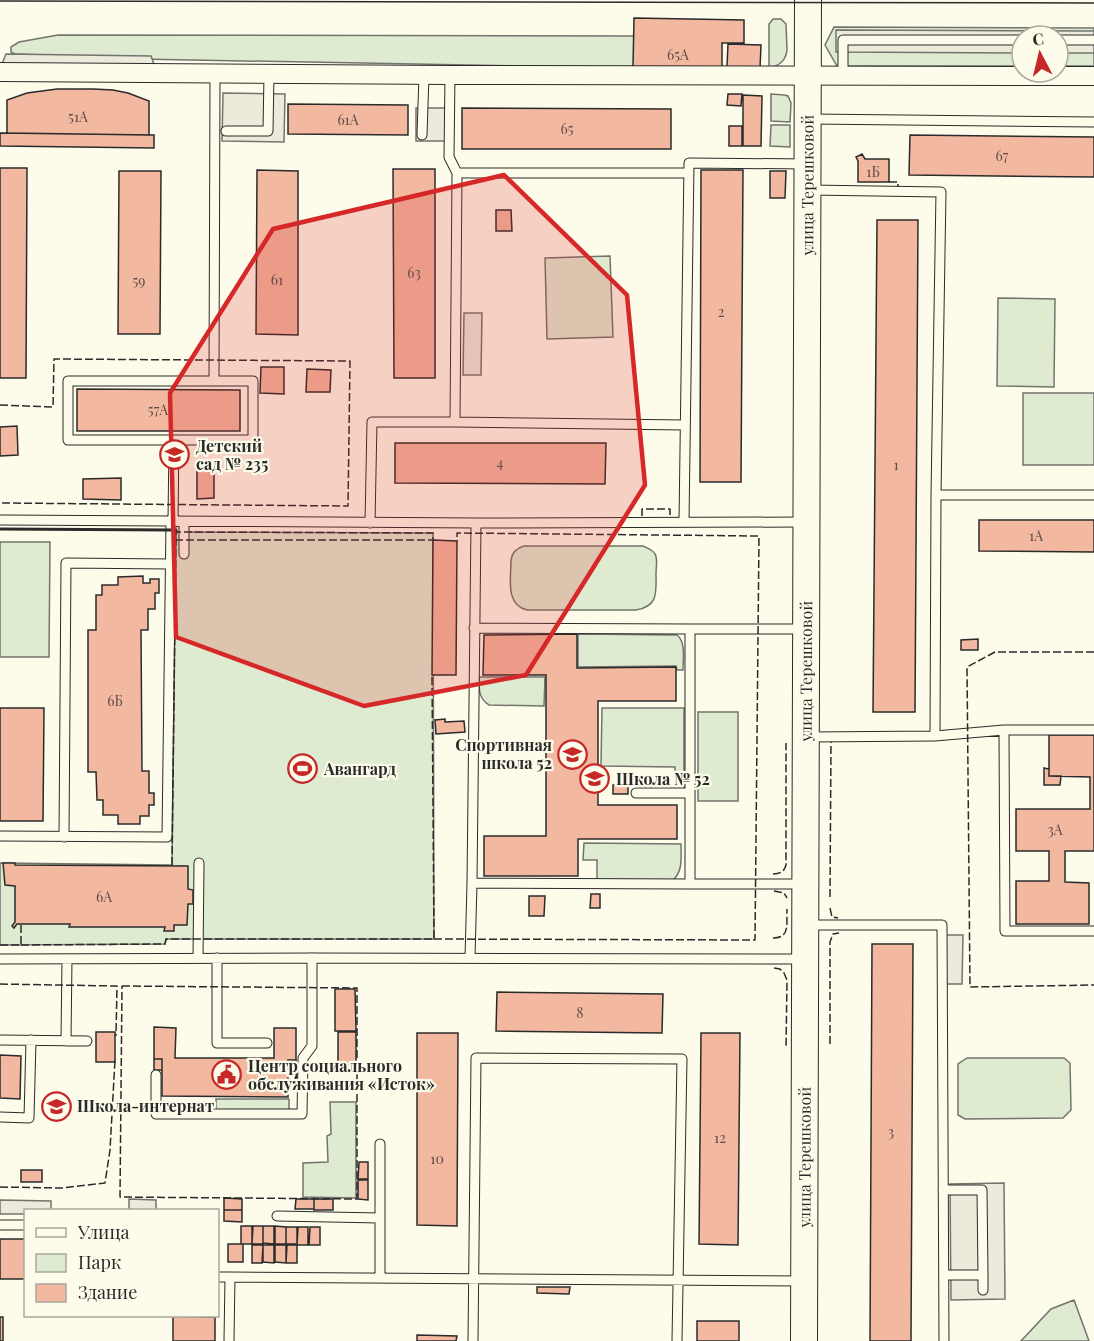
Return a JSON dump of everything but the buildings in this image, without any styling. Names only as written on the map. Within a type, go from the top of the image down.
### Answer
[{"type":"street","name":"улица Терешковой","points":[[804,1341],[808,0]]},
{"type":"street","points":[[0,72],[1094,76]]},
{"type":"lane","points":[[1070,40],[1094,39]]},
{"type":"lane","points":[[843,76],[843,40],[1010,40]]},
{"type":"lane","points":[[214,381],[215,74]]},
{"type":"lane","points":[[226,131],[268,131],[269,74]]},
{"type":"lane","points":[[422,135],[424,75]]},
{"type":"lane","points":[[450,75],[449,157],[458,173],[456,422]]},
{"type":"lane","points":[[808,119],[1094,122]]},
{"type":"lane","points":[[684,522],[689,163],[808,164]]},
{"type":"lane","points":[[458,173],[688,173]]},
{"type":"lane","points":[[808,190],[941,192],[935,736]]},
{"type":"lane","points":[[68,381],[214,381],[253,381],[253,440],[68,440],[68,381]]},
{"type":"lane","points":[[370,523],[372,422],[685,425]]},
{"type":"lane","points":[[0,836],[166,837],[174,440]]},
{"type":"lane","points":[[936,495],[1094,495]]},
{"type":"lane","points":[[0,520],[370,523],[806,522]]},
{"type":"lane","points":[[184,522],[184,554]]},
{"type":"lane","points":[[470,958],[476,523]]},
{"type":"lane","points":[[64,837],[66,563],[170,564]]},
{"type":"lane","points":[[474,628],[806,629]]},
{"type":"lane","points":[[690,629],[690,884]]},
{"type":"lane","points":[[1004,730],[1005,931],[1094,931]]},
{"type":"lane","points":[[806,737],[935,736],[1004,730],[1094,730]]},
{"type":"lane","points":[[636,793],[690,793]]},
{"type":"lane","points":[[198,958],[200,863]]},
{"type":"lane","points":[[472,883],[805,884]]},
{"type":"lane","points":[[806,925],[942,924],[944,1341]]},
{"type":"lane","points":[[218,958],[217,1043],[267,1043]]},
{"type":"lane","points":[[156,1075],[156,1114],[302,1114],[303,1058],[312,1046],[312,958]]},
{"type":"lane","points":[[0,959],[806,959]]},
{"type":"lane","points":[[66,1041],[67,959]]},
{"type":"lane","points":[[0,1040],[87,1041]]},
{"type":"lane","points":[[0,1117],[29,1118],[31,1040]]},
{"type":"lane","points":[[473,1341],[476,1058],[682,1059],[677,1341]]},
{"type":"lane","points":[[380,1144],[381,1278]]},
{"type":"lane","points":[[943,1190],[982,1190],[983,1290]]},
{"type":"lane","points":[[277,1216],[380,1218]]},
{"type":"lane","points":[[0,1225],[24,1226]]},
{"type":"lane","points":[[944,1275],[983,1275]]},
{"type":"lane","points":[[219,1277],[804,1281]]},
{"type":"lane","points":[[229,1341],[230,1277]]},
{"type":"highlighted area","points":[[504,175],[627,295],[645,485],[526,675],[364,706],[176,637],[170,393],[273,229]]},
{"type":"green space","points":[[773,19],[781,19],[786,24],[787,50],[781,62],[769,68],[769,24]]},
{"type":"green space","points":[[834,27],[1010,28],[1010,66],[837,66],[825,45]]},
{"type":"green space","points":[[1070,28],[1094,28],[1094,66],[1070,66]]},
{"type":"green space","points":[[58,35],[638,36],[645,63],[629,68],[139,59],[11,52],[11,47],[19,42]]},
{"type":"green space","points":[[771,94],[788,96],[791,103],[790,122],[771,121]]},
{"type":"green space","points":[[771,125],[790,125],[790,147],[770,146]]},
{"type":"green space","points":[[610,256],[613,337],[547,339],[545,258]]},
{"type":"green space","points":[[998,298],[1055,299],[1054,387],[997,386]]},
{"type":"green space","points":[[1023,393],[1094,393],[1094,465],[1023,465]]},
{"type":"green space","name":"Авангард","points":[[176,532],[433,533],[434,939],[166,939],[165,944],[0,945],[0,863],[172,865]]},
{"type":"green space","points":[[0,542],[50,542],[49,657],[0,657]]},
{"type":"green space","points":[[524,546],[643,546],[653,551],[656,556],[655,597],[649,605],[636,610],[527,610],[515,603],[510,582],[512,557],[515,551]]},
{"type":"green space","points":[[578,634],[677,635],[683,646],[683,670],[677,670],[676,666],[578,667]]},
{"type":"green space","points":[[479,677],[545,677],[544,706],[489,705],[481,696]]},
{"type":"green space","points":[[602,708],[684,708],[684,789],[675,789],[675,767],[601,766]]},
{"type":"green space","points":[[698,712],[738,712],[738,801],[698,801]]},
{"type":"green space","points":[[584,843],[681,844],[680,868],[673,880],[597,880],[597,860],[583,860]]},
{"type":"green space","points":[[967,1058],[1064,1058],[1070,1063],[1071,1110],[1063,1118],[965,1119],[958,1115],[958,1064]]},
{"type":"green space","points":[[216,1099],[289,1099],[289,1110],[216,1110]]},
{"type":"green space","points":[[330,1102],[356,1102],[356,1198],[303,1197],[303,1163],[328,1162],[327,1136],[331,1134]]},
{"type":"green space","points":[[1074,1300],[1089,1341],[1021,1341],[1051,1309]]},
{"type":"shaded area","points":[[836,30],[1010,31],[1010,53],[836,52]]},
{"type":"shaded area","points":[[1070,31],[1094,31],[1094,53],[1070,53]]},
{"type":"shaded area","points":[[6,54],[151,56],[155,67],[2,64]]},
{"type":"shaded area","points":[[223,93],[285,94],[284,142],[222,141]]},
{"type":"shaded area","points":[[416,108],[446,108],[445,141],[416,141]]},
{"type":"shaded area","points":[[464,313],[482,313],[481,375],[463,375]]},
{"type":"shaded area","points":[[945,935],[963,935],[962,984],[944,984]]},
{"type":"shaded area","points":[[1004,1183],[1005,1299],[951,1300],[950,1184]]},
{"type":"shaded area","points":[[129,1199],[156,1200],[156,1209],[129,1209]]},
{"type":"shaded area","points":[[0,1200],[51,1201],[51,1209],[24,1209],[24,1214],[0,1214]]},
{"type":"tram line","points":[[0,1],[1094,3]]},
{"type":"fence","points":[[889,182],[898,182],[898,187]]},
{"type":"fence","points":[[0,405],[53,407],[54,359],[350,361],[348,506],[0,503]]},
{"type":"fence","points":[[642,516],[642,509],[670,509],[670,515]]},
{"type":"fence","points":[[172,865],[176,532],[433,533],[433,540],[176,540]]},
{"type":"fence","points":[[434,939],[755,940],[759,536],[457,533],[457,541]]},
{"type":"fence","points":[[1094,652],[995,652],[967,667],[970,987],[1094,985]]},
{"type":"fence","points":[[21,945],[165,944],[166,939],[434,939],[432,675]]},
{"type":"fence","points":[[830,897],[831,742]]},
{"type":"fence","points":[[773,874],[781,872],[786,865],[786,743]]},
{"type":"fence","points":[[774,891],[784,893],[787,898]]},
{"type":"fence","points":[[830,908],[832,917],[838,918]]},
{"type":"fence","points":[[773,938],[785,933],[787,909]]},
{"type":"fence","points":[[0,945],[21,945],[21,923]]},
{"type":"fence","points":[[830,1044],[830,942],[833,934],[839,933]]},
{"type":"fence","points":[[774,968],[780,969],[787,980],[786,1048]]},
{"type":"fence","points":[[0,984],[117,986],[116,1036]]},
{"type":"fence","points":[[122,986],[357,988],[357,1199],[120,1197],[122,986]]},
{"type":"fence","points":[[0,1187],[62,1188],[105,1183],[110,1150],[115,1060]]},
{"type":"wall","points":[[0,529],[176,530],[176,532]]},
{"type":"wall","points":[[296,1071],[296,1083]]},
{"type":"place","name":"Детский сад № 235","points":[[175,455]]},
{"type":"place","name":"Спортивная школа 52","points":[[573,754]]},
{"type":"place","name":"Авангард","points":[[303,769]]},
{"type":"place","name":"Школа № 52","points":[[595,779]]},
{"type":"place","name":"Центр социального обслуживания «Исток»","points":[[227,1075]]},
{"type":"place","name":"Школа-интернат","points":[[56,1106]]}]
